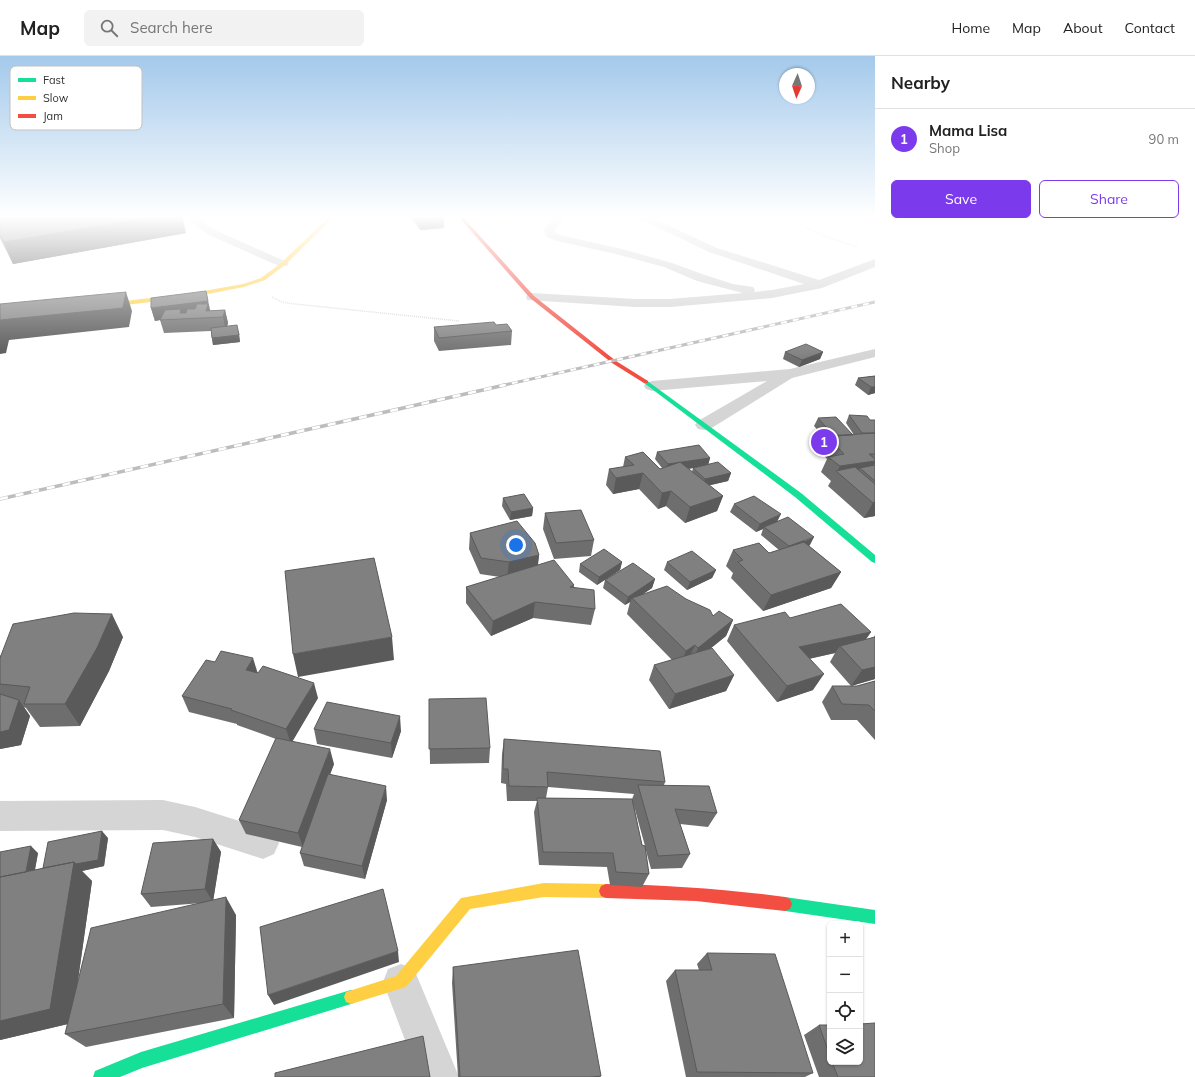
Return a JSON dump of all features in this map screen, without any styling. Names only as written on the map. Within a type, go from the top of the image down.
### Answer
[{"type":"street","points":[[90,308],[192,295],[244,285],[263,279],[283,264],[280,263]]},
{"type":"street","points":[[501,263],[532,297],[614,362],[652,386],[798,495],[875,560]]},
{"type":"street","points":[[660,263],[731,287],[772,294]]},
{"type":"street","points":[[751,263],[818,285]]},
{"type":"street","points":[[532,297],[635,303],[670,303],[772,294],[818,285],[875,263]]},
{"type":"street","points":[[652,386],[790,374],[875,353]]},
{"type":"street","points":[[704,425],[790,374]]},
{"type":"street","points":[[0,816],[163,815],[195,822],[263,843]]},
{"type":"street","points":[[101,1077],[140,1060],[401,982],[466,903],[544,890],[634,891],[755,899],[875,917]]},
{"type":"street","points":[[401,982],[439,1077]]},
{"type":"path","points":[[263,279],[265,292],[275,300],[294,304],[381,315],[459,321]]},
{"type":"building","points":[[206,291],[208,301],[151,308],[151,298]]},
{"type":"building","points":[[126,292],[123,308],[0,320],[0,304]]},
{"type":"building","points":[[197,304],[208,304],[206,311],[225,310],[223,317],[160,320],[165,310],[181,309],[180,313],[186,313],[187,309],[195,309]]},
{"type":"building","points":[[494,322],[496,325],[507,324],[512,331],[439,338],[434,327]]},
{"type":"building","points":[[237,325],[239,335],[212,338],[211,328]]},
{"type":"building","points":[[806,344],[823,352],[802,360],[785,352]]},
{"type":"building","points":[[875,376],[875,387],[871,387],[858,378]]},
{"type":"building","points":[[849,415],[867,416],[870,420],[875,420],[875,433],[862,433]]},
{"type":"building","points":[[836,417],[853,435],[834,436],[818,418]]},
{"type":"building","points":[[875,433],[875,454],[869,454],[875,459],[875,461],[840,466],[828,457],[844,454],[827,436]]},
{"type":"building","points":[[699,445],[710,458],[668,464],[657,452]]},
{"type":"building","points":[[643,452],[660,469],[680,462],[723,496],[690,507],[671,491],[662,493],[643,473],[616,478],[609,469],[634,465],[625,457]]},
{"type":"building","points":[[718,462],[731,473],[705,479],[693,468]]},
{"type":"building","points":[[875,465],[875,481],[860,468]]},
{"type":"building","points":[[855,467],[875,484],[875,502],[873,503],[836,471]]},
{"type":"building","points":[[524,494],[533,508],[511,512],[503,498]]},
{"type":"building","points":[[754,496],[781,514],[760,524],[734,504]]},
{"type":"building","points":[[581,510],[594,540],[556,543],[545,513]]},
{"type":"building","points":[[788,517],[814,537],[789,546],[764,527]]},
{"type":"building","points":[[517,521],[535,543],[539,555],[509,562],[481,558],[470,533]]},
{"type":"building","points":[[804,542],[841,572],[771,595],[738,562],[743,560],[733,550],[759,543],[769,553]]},
{"type":"building","points":[[604,549],[622,562],[599,577],[580,564]]},
{"type":"building","points":[[692,551],[716,570],[690,582],[667,562]]},
{"type":"building","points":[[374,558],[392,637],[293,654],[285,571]]},
{"type":"building","points":[[554,560],[574,585],[570,587],[594,590],[595,609],[535,602],[493,621],[466,587]]},
{"type":"building","points":[[633,563],[655,579],[628,597],[605,580]]},
{"type":"building","points":[[667,586],[686,599],[710,610],[713,616],[719,611],[733,620],[698,648],[695,645],[686,651],[632,598]]},
{"type":"building","points":[[841,604],[871,632],[799,647],[824,674],[787,686],[734,625],[785,612],[790,618]]},
{"type":"building","points":[[74,613],[112,614],[97,648],[65,704],[24,704],[30,687],[0,684],[0,658],[13,624]]},
{"type":"building","points":[[875,637],[875,667],[862,670],[840,646]]},
{"type":"building","points":[[712,648],[734,675],[675,694],[654,665]]},
{"type":"building","points":[[221,651],[253,658],[246,670],[258,673],[263,666],[314,683],[286,729],[231,710],[232,709],[182,696],[206,660],[215,662]]},
{"type":"building","points":[[875,681],[875,711],[869,705],[842,704],[832,686],[857,686]]},
{"type":"building","points":[[0,694],[19,700],[9,730],[0,732]]},
{"type":"building","points":[[486,698],[490,748],[429,749],[429,699]]},
{"type":"building","points":[[327,702],[400,716],[391,743],[314,729]]},
{"type":"building","points":[[276,738],[330,749],[298,833],[239,820]]},
{"type":"building","points":[[504,739],[660,751],[665,782],[547,772],[548,787],[509,786],[508,769],[503,769]]},
{"type":"building","points":[[328,774],[386,786],[362,866],[300,853]]},
{"type":"building","points":[[638,785],[709,786],[717,813],[675,809],[690,854],[658,856]]},
{"type":"building","points":[[537,798],[632,799],[642,845],[645,846],[649,874],[616,872],[613,853],[543,852]]},
{"type":"building","points":[[102,831],[98,860],[76,864],[74,862],[43,868],[48,842]]},
{"type":"building","points":[[213,839],[205,889],[141,894],[153,843]]},
{"type":"building","points":[[31,846],[26,872],[0,877],[0,852]]},
{"type":"building","points":[[74,862],[50,1009],[0,1021],[0,877]]},
{"type":"building","points":[[383,889],[398,951],[268,995],[260,927]]},
{"type":"building","points":[[226,897],[223,1004],[65,1034],[91,928]]},
{"type":"building","points":[[578,950],[601,1076],[460,1077],[453,967]]},
{"type":"building","points":[[707,953],[775,954],[813,1073],[697,1072],[675,970],[712,970]]},
{"type":"building","points":[[875,1023],[875,1077],[838,1077],[833,1065],[863,1065],[863,1024]]},
{"type":"building","points":[[819,1025],[827,1025],[827,1048]]},
{"type":"building","points":[[423,1036],[430,1077],[275,1077],[275,1073]]},
{"type":"railway","points":[[500,386],[875,302]]},
{"type":"railway","points":[[0,499],[505,385]]},
{"type":"traffic: fast","points":[[646,382],[798,495],[875,560]]},
{"type":"traffic: fast","points":[[785,904],[875,917]]},
{"type":"traffic: fast","points":[[101,1077],[141,1060],[351,997]]},
{"type":"traffic: slow","points":[[100,306],[192,295],[244,285],[263,279],[284,263]]},
{"type":"traffic: slow","points":[[351,997],[401,982],[466,903],[544,890],[606,891]]},
{"type":"traffic: jam","points":[[501,263],[532,297],[614,362],[646,382]]},
{"type":"traffic: jam","points":[[606,891],[696,894],[785,904]]},
{"type":"place","name":"Mama Lisa","points":[[824,442]]}]
